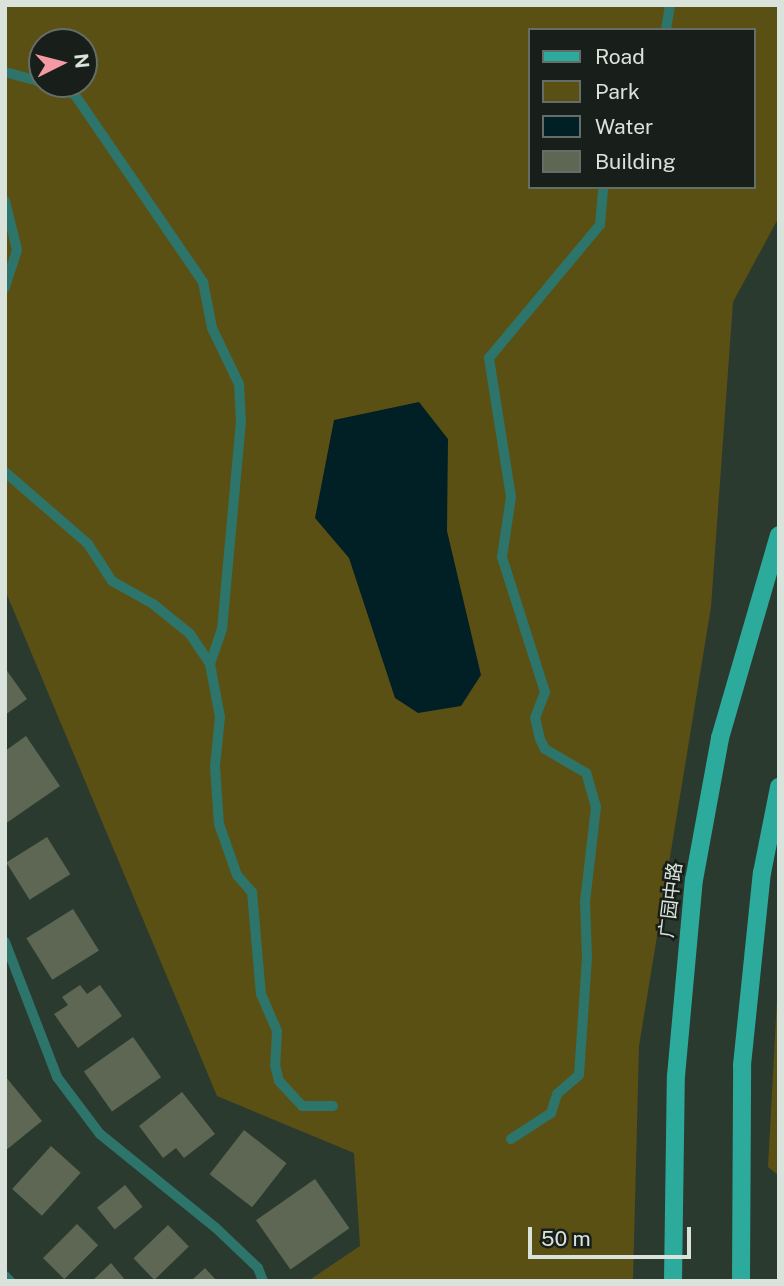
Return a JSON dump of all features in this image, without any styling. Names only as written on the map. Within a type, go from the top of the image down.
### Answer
[{"type":"main road","name":"广园中路","points":[[673,1281],[676,1076],[694,880],[720,738],[779,535]]},
{"type":"main road","points":[[741,1281],[742,1065],[762,873],[779,786]]},
{"type":"lane","points":[[666,28],[670,5]]},
{"type":"lane","points":[[5,72],[28,78]]},
{"type":"lane","points":[[77,98],[203,282],[212,328],[239,384],[241,421],[222,629],[209,664]]},
{"type":"lane","points":[[511,1139],[551,1113],[557,1094],[579,1075],[587,958],[585,902],[596,807],[586,773],[545,749],[535,718],[545,692],[502,556],[511,497],[489,358],[600,225],[603,189]]},
{"type":"lane","points":[[5,201],[17,250],[5,288]]},
{"type":"lane","points":[[5,472],[88,544],[112,581],[153,604],[190,634],[209,664],[220,718],[215,766],[219,824],[237,875],[252,892],[261,994],[277,1031],[275,1065],[279,1081],[302,1106],[333,1106]]},
{"type":"lane","points":[[5,942],[57,1077],[100,1134],[216,1228],[258,1268],[263,1281]]},
{"type":"lane","points":[[5,1276],[10,1281]]},
{"type":"green space","points":[[5,5],[779,5],[779,217],[733,302],[711,607],[639,1046],[633,1281],[308,1281],[360,1246],[354,1153],[217,1096],[5,590]]},
{"type":"green space","points":[[779,962],[779,1176],[768,1167]]},
{"type":"water","points":[[419,402],[448,439],[447,531],[481,675],[461,706],[418,713],[395,698],[349,558],[315,518],[334,420]]},
{"type":"building","points":[[5,668],[27,699],[5,715]]},
{"type":"building","points":[[26,736],[60,786],[5,824],[5,751]]},
{"type":"building","points":[[47,837],[70,874],[30,900],[6,862]]},
{"type":"building","points":[[73,909],[99,951],[52,980],[26,938]]},
{"type":"building","points":[[80,985],[87,994],[100,985],[122,1016],[78,1048],[54,1014],[68,1005],[62,997]]},
{"type":"building","points":[[133,1037],[161,1077],[112,1112],[84,1071]]},
{"type":"building","points":[[5,1076],[42,1121],[5,1151]]},
{"type":"building","points":[[182,1092],[215,1134],[184,1158],[176,1148],[163,1158],[139,1126]]},
{"type":"building","points":[[244,1130],[287,1163],[252,1207],[210,1174]]},
{"type":"building","points":[[51,1146],[81,1173],[42,1216],[12,1189]]},
{"type":"building","points":[[315,1179],[349,1228],[290,1269],[256,1220]]},
{"type":"building","points":[[125,1185],[143,1207],[115,1229],[97,1208]]},
{"type":"building","points":[[77,1224],[98,1245],[64,1279],[43,1258]]},
{"type":"building","points":[[168,1225],[189,1247],[154,1280],[133,1258]]},
{"type":"building","points":[[111,1263],[126,1281],[92,1281]]},
{"type":"building","points":[[205,1268],[217,1281],[191,1281]]}]
